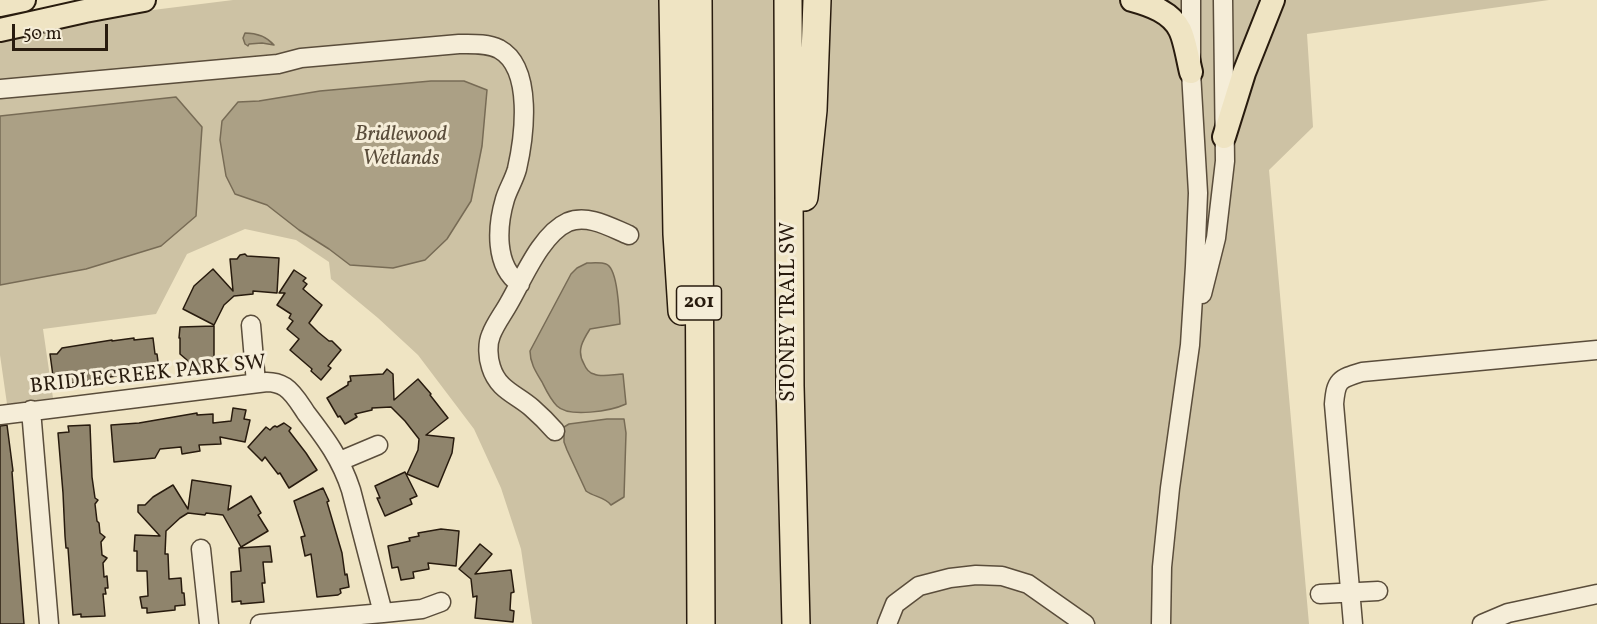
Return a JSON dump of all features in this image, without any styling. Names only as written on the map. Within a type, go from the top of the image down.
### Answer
[{"type":"highway","points":[[673,0],[677,234],[701,615]]},
{"type":"highway","name":"201","points":[[698,0],[701,615]]},
{"type":"highway","name":"STONEY TRAIL SW","points":[[788,0],[790,386],[796,624]]},
{"type":"highway","points":[[790,386],[813,110],[817,0]]},
{"type":"main road","points":[[0,5],[24,0]]},
{"type":"main road","points":[[0,30],[144,0]]},
{"type":"main road","points":[[1132,0],[1161,10],[1171,19],[1180,30],[1191,72]]},
{"type":"main road","points":[[1224,137],[1244,73],[1273,0]]},
{"type":"street","points":[[1161,624],[1163,556],[1170,488],[1190,345],[1198,209],[1191,72],[1191,0]]},
{"type":"street","points":[[1190,345],[1216,238],[1225,160],[1223,0]]},
{"type":"street","points":[[0,89],[278,64],[301,58],[459,44],[483,44],[501,50],[515,65],[523,90],[522,146],[516,173],[505,199],[500,222],[499,243],[508,273],[520,284]]},
{"type":"street","points":[[555,431],[531,407],[500,386],[490,367],[488,350],[490,336],[539,251],[552,233],[568,222],[586,219],[605,224],[629,235]]},
{"type":"street","points":[[251,325],[256,383]]},
{"type":"street","points":[[1353,624],[1334,404],[1336,387],[1345,377],[1362,372],[1597,350]]},
{"type":"street","name":"BRIDLECREEK PARK SW","points":[[0,415],[256,383],[274,382],[286,388],[340,460],[351,490],[383,613]]},
{"type":"street","points":[[31,410],[49,624]]},
{"type":"street","points":[[340,460],[378,445]]},
{"type":"street","points":[[201,549],[208,624]]},
{"type":"street","points":[[887,624],[895,604],[919,586],[950,578],[976,575],[1002,576],[1028,584],[1069,618],[1085,624]]},
{"type":"street","points":[[1320,594],[1378,591]]},
{"type":"street","points":[[1482,624],[1508,614],[1597,594]]},
{"type":"street","points":[[260,624],[422,609],[441,602]]},
{"type":"green space","name":"Bridlewood Wetlands","points":[[233,0],[1549,0],[1307,34],[1313,127],[1269,170],[1309,624],[532,624],[521,549],[501,488],[474,429],[418,355],[331,279],[329,262],[296,240],[245,229],[187,254],[156,314],[43,329],[53,398],[7,404],[0,355],[0,40],[105,16]]},
{"type":"shaded area","points":[[245,33],[261,36],[274,45],[262,43],[248,46],[243,38]]},
{"type":"shaded area","points":[[431,81],[464,81],[487,90],[482,146],[471,201],[447,239],[425,260],[393,268],[350,265],[267,205],[235,194],[226,176],[220,140],[222,121],[238,102],[259,101],[320,91]]},
{"type":"shaded area","points":[[176,97],[202,127],[196,216],[161,246],[86,269],[0,285],[0,116]]},
{"type":"shaded area","points":[[587,263],[604,263],[610,267],[617,291],[620,324],[590,329],[581,346],[582,359],[589,372],[597,375],[623,374],[626,404],[601,411],[571,412],[557,406],[548,394],[531,360],[530,351],[571,274]]},
{"type":"shaded area","points":[[624,419],[626,433],[624,497],[611,505],[606,500],[586,491],[564,442],[564,427],[569,424]]},
{"type":"building","points":[[240,255],[279,258],[277,293],[253,291],[253,294],[234,296],[224,305],[214,325],[183,309],[194,286],[213,269],[233,291],[230,259],[237,259]]},
{"type":"building","points":[[294,270],[306,278],[303,281],[307,284],[303,289],[322,305],[309,323],[341,350],[328,366],[331,368],[321,380],[290,350],[299,339],[287,329],[293,321],[289,318],[291,314],[277,305],[285,293],[279,293]]},
{"type":"building","points":[[214,326],[214,362],[203,363],[203,369],[187,370],[187,360],[180,354],[180,327]]},
{"type":"building","points":[[134,338],[134,340],[153,338],[159,369],[59,385],[58,375],[53,376],[50,354],[57,354],[62,348]]},
{"type":"building","points":[[387,369],[393,374],[394,400],[418,379],[448,418],[426,435],[454,438],[452,453],[438,487],[407,474],[418,450],[419,439],[391,407],[372,408],[372,410],[355,414],[357,417],[345,424],[327,398],[348,385],[351,381],[350,376],[383,374]]},
{"type":"building","points":[[233,408],[246,410],[244,419],[250,420],[245,442],[220,437],[221,444],[199,445],[200,451],[182,454],[181,447],[160,449],[155,458],[114,462],[111,425],[139,423],[197,413],[197,415],[213,414],[213,423],[231,421]]},
{"type":"building","points":[[284,423],[291,428],[289,431],[317,470],[289,488],[280,473],[278,474],[265,457],[262,461],[248,447],[266,427],[270,430]]},
{"type":"building","points":[[7,425],[13,471],[24,624],[0,624],[0,426]]},
{"type":"building","points":[[90,425],[92,477],[95,498],[98,500],[95,504],[97,521],[100,533],[105,537],[101,542],[102,555],[107,558],[103,563],[108,588],[105,588],[106,594],[103,594],[105,616],[81,617],[81,614],[73,615],[58,433],[69,432],[68,426]]},
{"type":"building","points":[[405,472],[417,496],[410,499],[412,504],[385,516],[377,498],[380,498],[375,486]]},
{"type":"building","points":[[192,480],[231,486],[228,510],[251,496],[261,513],[258,515],[268,531],[241,547],[223,515],[188,513],[180,518],[166,531],[165,554],[168,554],[169,579],[181,578],[185,605],[175,606],[175,610],[147,613],[147,608],[142,608],[140,597],[148,596],[147,571],[137,571],[137,551],[134,551],[135,535],[160,536],[138,512],[138,505],[145,505],[153,497],[173,485],[188,509]]},
{"type":"building","points":[[323,488],[329,501],[327,502],[349,587],[340,589],[341,593],[338,595],[317,597],[311,554],[305,556],[301,537],[305,536],[294,501]]},
{"type":"building","points":[[441,529],[459,531],[456,566],[428,563],[429,569],[413,572],[414,578],[401,580],[398,567],[392,568],[388,546],[410,541],[409,538],[419,536],[418,533]]},
{"type":"building","points":[[480,544],[492,554],[475,574],[511,570],[514,592],[511,593],[510,610],[514,611],[513,622],[475,618],[477,596],[473,597],[471,579],[459,569]]},
{"type":"building","points":[[270,546],[272,562],[263,562],[264,602],[241,604],[241,601],[232,602],[231,572],[241,571],[239,548]]}]
